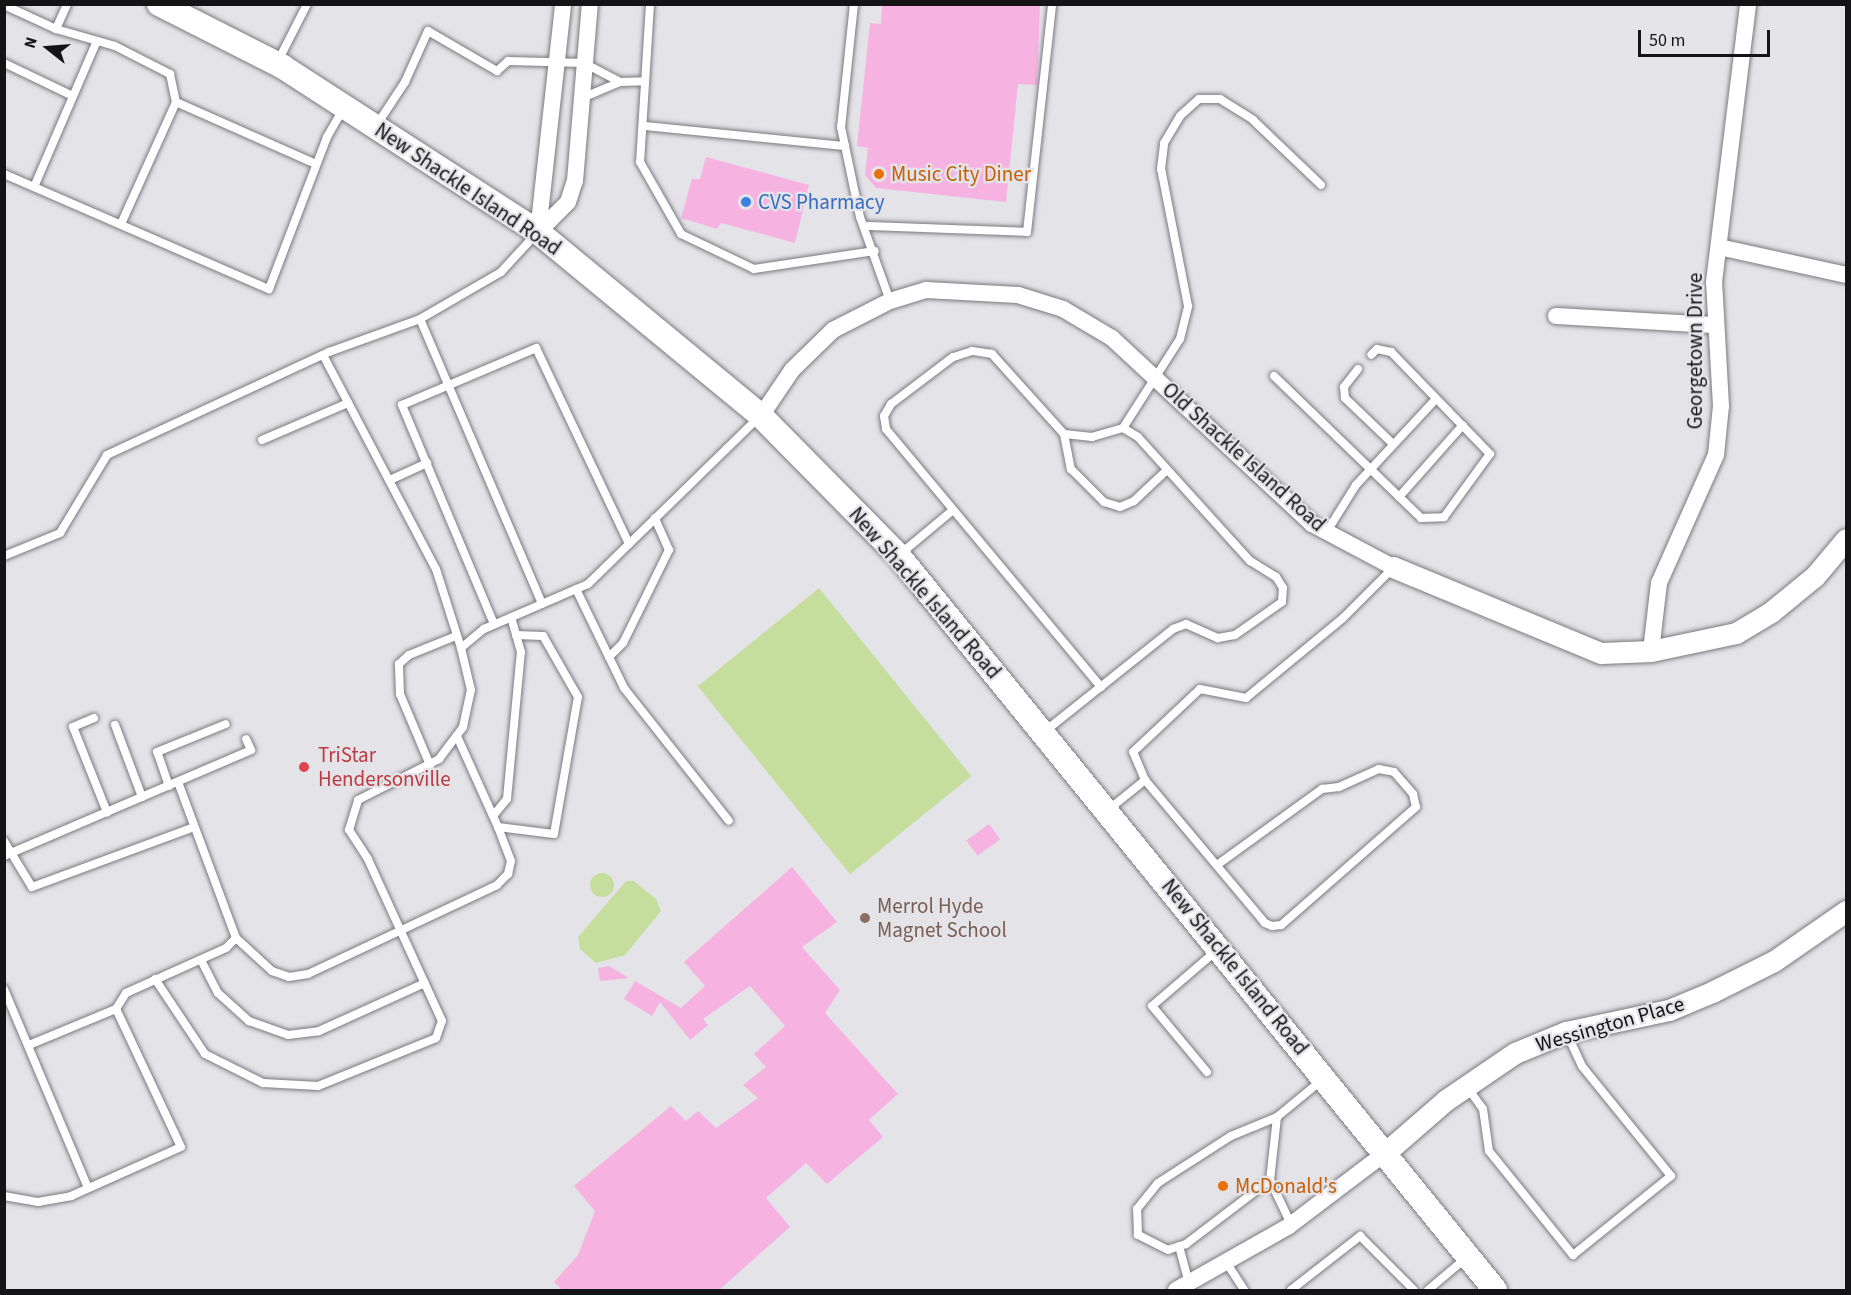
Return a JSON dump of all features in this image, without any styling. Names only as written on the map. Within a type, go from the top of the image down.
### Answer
[{"type":"main road","name":"New Shackle Island Road","points":[[162,5],[277,64],[538,232],[761,416],[898,555],[1108,810],[1495,1290]]},
{"type":"street","points":[[538,232],[559,61],[563,4]]},
{"type":"street","points":[[538,232],[568,202],[575,181],[591,4]]},
{"type":"street","name":"Georgetown Drive","points":[[1651,651],[1659,583],[1716,455],[1721,406],[1714,325],[1719,247],[1748,4]]},
{"type":"street","points":[[1719,247],[1846,275]]},
{"type":"street","name":"Old Shackle Island Road","points":[[761,416],[792,370],[833,330],[890,301],[927,290],[1018,295],[1083,320],[1155,376],[1326,533],[1393,567],[1601,653],[1651,651],[1736,633],[1772,612],[1815,576],[1846,539]]},
{"type":"street","points":[[1556,316],[1714,325]]},
{"type":"street","name":"Wessington Place","points":[[1385,1153],[1466,1086],[1515,1053],[1566,1032],[1669,1010],[1712,992],[1774,961],[1846,911]]},
{"type":"street","points":[[1183,1287],[1228,1265],[1291,1224],[1385,1153]]},
{"type":"lane","points":[[56,29],[67,4]]},
{"type":"lane","points":[[277,64],[307,4]]},
{"type":"lane","points":[[650,4],[644,126],[639,162],[681,234],[754,269],[874,251]]},
{"type":"lane","points":[[854,4],[841,127],[874,251],[890,301]]},
{"type":"lane","points":[[867,226],[1028,232],[1052,4]]},
{"type":"lane","points":[[4,5],[56,29],[97,41],[170,74],[176,102],[120,224]]},
{"type":"lane","points":[[375,126],[405,82],[428,31],[497,71],[508,61],[584,63],[620,82]]},
{"type":"lane","points":[[34,187],[97,41]]},
{"type":"lane","points":[[4,63],[73,96]]},
{"type":"lane","points":[[582,98],[620,82],[645,81]]},
{"type":"lane","points":[[1064,434],[1092,437],[1123,428],[1180,339],[1188,306],[1161,169],[1164,143],[1179,116],[1199,99],[1220,99],[1253,120],[1321,185]]},
{"type":"lane","points":[[176,102],[316,165]]},
{"type":"lane","points":[[4,174],[269,289],[316,165],[345,106]]},
{"type":"lane","points":[[644,126],[845,146]]},
{"type":"lane","points":[[4,556],[60,533],[107,455],[322,355],[420,319],[501,272],[538,232]]},
{"type":"lane","points":[[420,319],[542,604]]},
{"type":"lane","points":[[494,624],[402,405],[447,382],[536,348],[629,544]]},
{"type":"lane","points":[[1274,376],[1421,518],[1444,517],[1490,454],[1464,425],[1435,400],[1391,352],[1377,349],[1371,356]]},
{"type":"lane","points":[[1101,687],[886,429],[884,416],[953,357],[972,351],[992,354],[1064,434],[1071,469],[1104,502],[1120,507],[1134,501],[1167,470]]},
{"type":"lane","points":[[155,979],[205,1054],[263,1083],[318,1086],[436,1038],[442,1021],[400,929],[349,830],[358,800],[430,765],[456,736],[471,690],[461,648],[436,568],[322,355]]},
{"type":"lane","points":[[1358,369],[1344,387],[1345,398],[1393,444]]},
{"type":"lane","points":[[1326,533],[1370,470],[1435,400]]},
{"type":"lane","points":[[262,440],[348,403]]},
{"type":"lane","points":[[461,648],[494,624],[576,589],[629,544],[761,416]]},
{"type":"lane","points":[[1398,497],[1464,425]]},
{"type":"lane","points":[[1044,732],[1173,629],[1186,624],[1218,638],[1236,634],[1282,602],[1283,588],[1276,577],[1250,561],[1167,470],[1123,428]]},
{"type":"lane","points":[[390,480],[427,463]]},
{"type":"lane","points":[[898,555],[953,510]]},
{"type":"lane","points":[[609,657],[623,643],[669,550],[655,518]]},
{"type":"lane","points":[[1217,865],[1322,789],[1339,788],[1379,769],[1394,772],[1417,801],[1411,812],[1281,925],[1265,923],[1145,780],[1134,746],[1200,689],[1246,698],[1393,567]]},
{"type":"lane","points":[[576,589],[624,688],[729,821]]},
{"type":"lane","points":[[493,816],[507,799],[520,652],[511,617]]},
{"type":"lane","points":[[498,827],[554,834],[578,697],[543,636],[516,634]]},
{"type":"lane","points":[[430,765],[400,694],[399,664],[409,655],[456,636]]},
{"type":"lane","points":[[94,718],[73,727],[107,812]]},
{"type":"lane","points":[[169,786],[157,752],[226,724]]},
{"type":"lane","points":[[115,725],[142,797]]},
{"type":"lane","points":[[178,782],[236,938],[272,972],[288,977],[308,974],[497,885],[508,874],[511,861],[456,736]]},
{"type":"lane","points":[[7,855],[251,750],[246,739]]},
{"type":"lane","points":[[1108,810],[1145,780]]},
{"type":"lane","points":[[4,841],[7,855],[32,887],[194,827]]},
{"type":"lane","points":[[29,1045],[116,1009],[126,993],[201,960],[236,938]]},
{"type":"lane","points":[[1207,1072],[1152,1006],[1220,948]]},
{"type":"lane","points":[[201,960],[218,993],[249,1021],[288,1035],[319,1030],[425,983]]},
{"type":"lane","points":[[4,989],[88,1188]]},
{"type":"lane","points":[[4,1196],[38,1202],[88,1188],[181,1147],[116,1009]]},
{"type":"lane","points":[[1466,1086],[1483,1109],[1489,1151],[1573,1255],[1671,1176],[1582,1066],[1566,1032]]},
{"type":"lane","points":[[1270,1180],[1179,1246],[1168,1250],[1138,1235],[1143,1197],[1231,1136],[1277,1117],[1324,1077]]},
{"type":"lane","points":[[1277,1117],[1270,1180],[1291,1224]]},
{"type":"lane","points":[[1291,1290],[1360,1236],[1414,1290]]},
{"type":"lane","points":[[1179,1246],[1183,1287]]},
{"type":"lane","points":[[1428,1290],[1467,1257]]},
{"type":"lane","points":[[1228,1265],[1244,1290]]},
{"type":"green space","points":[[819,588],[971,776],[850,874],[698,686]]},
{"type":"green space","points":[[602,873],[611,876],[614,885],[611,894],[602,897],[593,894],[590,885],[593,876]]},
{"type":"green space","points":[[626,881],[634,881],[656,899],[661,911],[625,955],[596,963],[580,949],[578,937]]},
{"type":"building","points":[[882,4],[1040,5],[1037,85],[1018,84],[1006,202],[876,188],[865,175],[868,148],[857,146],[870,23],[881,24]]},
{"type":"building","name":"CVS Pharmacy","points":[[706,157],[809,185],[795,243],[721,223],[717,229],[681,218],[692,179],[700,179]]},
{"type":"building","points":[[989,824],[1000,839],[978,856],[966,840]]},
{"type":"building","points":[[792,867],[837,922],[802,947],[840,990],[825,1013],[898,1094],[869,1120],[883,1137],[827,1184],[806,1163],[766,1198],[790,1227],[719,1290],[562,1290],[554,1282],[578,1255],[595,1211],[574,1186],[671,1106],[686,1121],[698,1111],[716,1128],[758,1098],[743,1085],[766,1067],[754,1054],[785,1026],[750,986],[703,1019],[708,1025],[690,1040],[660,1002],[652,1016],[624,999],[635,981],[681,1008],[705,986],[684,962]]},
{"type":"building","points":[[609,966],[629,978],[600,981],[598,968]]},
{"type":"place","name":"Music City Diner","points":[[879,174]]},
{"type":"place","name":"CVS Pharmacy","points":[[746,202]]},
{"type":"place","name":"TriStar Hendersonville","points":[[304,767]]},
{"type":"place","name":"Merrol Hyde Magnet School","points":[[865,918]]},
{"type":"place","name":"McDonald's","points":[[1223,1186]]}]
